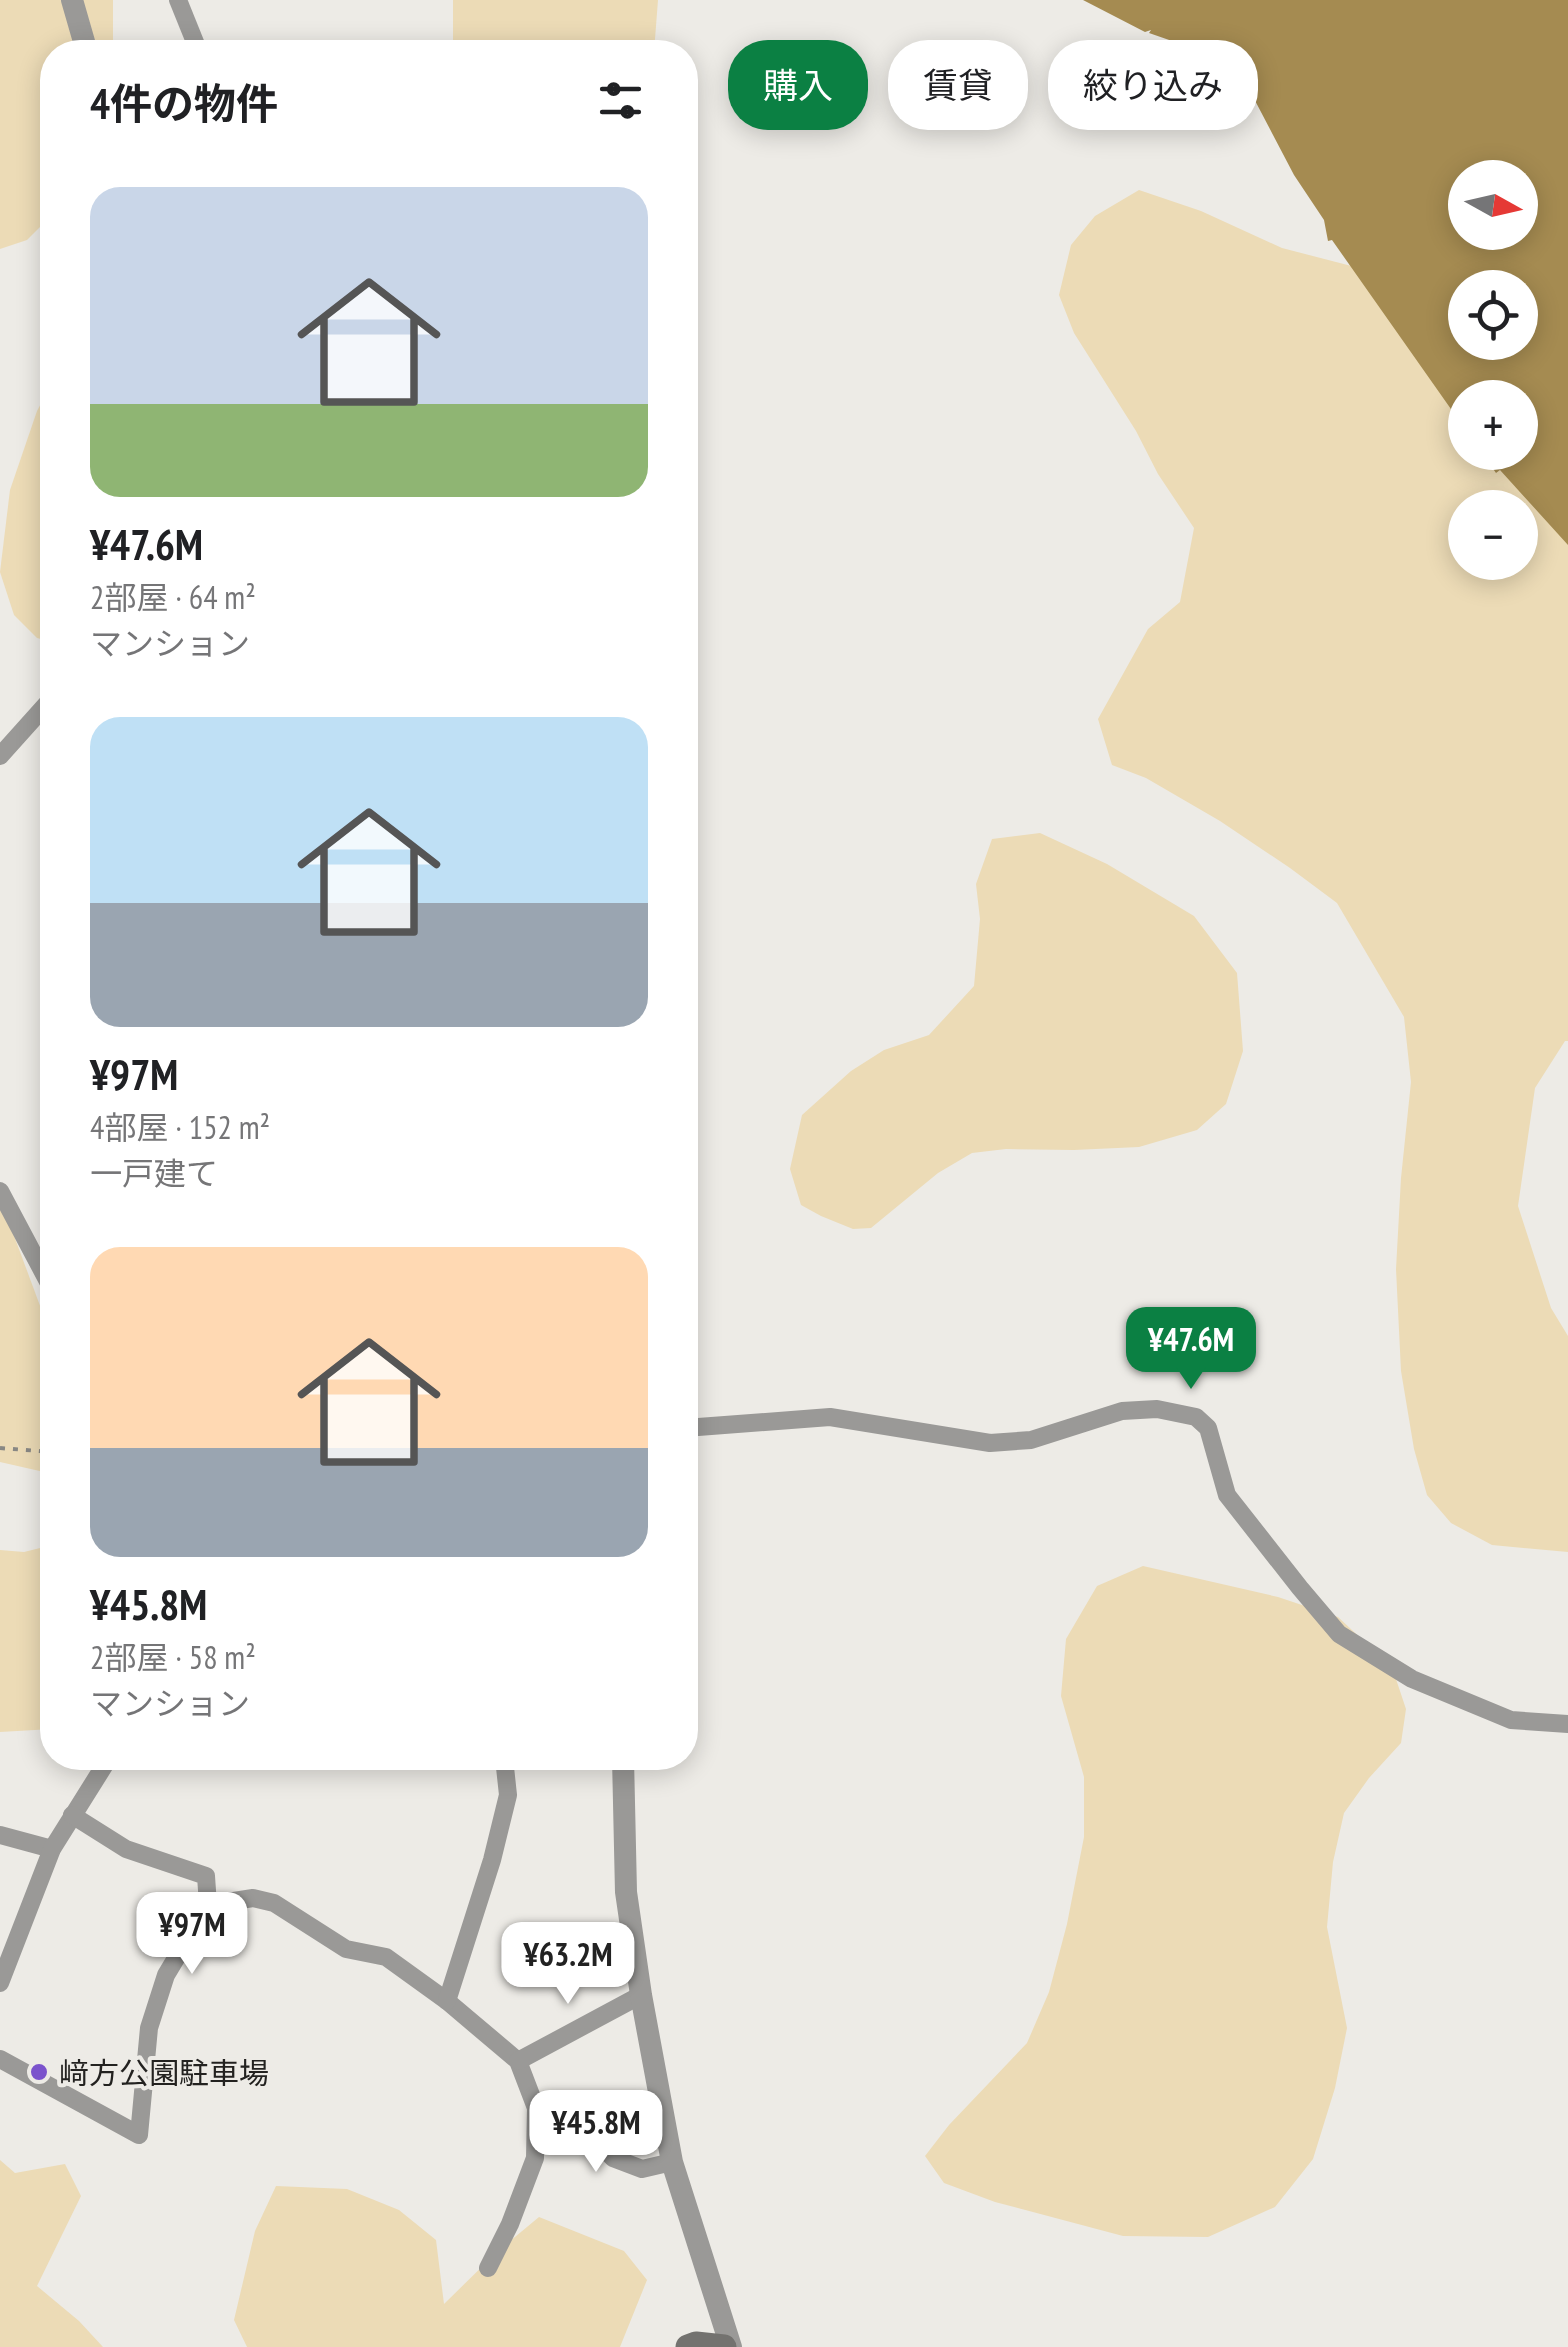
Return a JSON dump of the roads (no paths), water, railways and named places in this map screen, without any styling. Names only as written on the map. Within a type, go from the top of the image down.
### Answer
[{"type":"main road","points":[[688,2347],[728,2347]]},
{"type":"street","points":[[72,0],[84,40]]},
{"type":"street","points":[[178,0],[194,40]]},
{"type":"street","points":[[0,756],[40,711]]},
{"type":"street","points":[[0,1191],[40,1266]]},
{"type":"street","points":[[698,1427],[830,1418],[990,1443],[1031,1440],[1122,1411],[1156,1409],[1196,1417],[1208,1428],[1227,1496],[1339,1634],[1412,1679],[1511,1720],[1568,1724]]},
{"type":"street","points":[[0,1982],[52,1850],[102,1770]]},
{"type":"street","points":[[447,2001],[492,1860],[508,1795],[505,1770]]},
{"type":"street","points":[[623,1770],[626,1892],[641,1994],[672,2162],[728,2347]]},
{"type":"street","points":[[0,2059],[140,2135],[149,2028],[166,1975],[208,1904],[206,1876],[126,1849],[72,1815]]},
{"type":"street","points":[[0,1835],[52,1850]]},
{"type":"street","points":[[208,1904],[254,1898],[274,1902],[346,1949],[386,1957],[447,2001],[518,2061],[536,2108],[535,2158],[488,2268]]},
{"type":"street","points":[[518,2061],[641,1994]]},
{"type":"street","points":[[536,2108],[588,2133],[613,2158],[642,2169],[672,2162]]},
{"type":"place","name":"﨑方公園駐車場","points":[[39,2072]]}]
